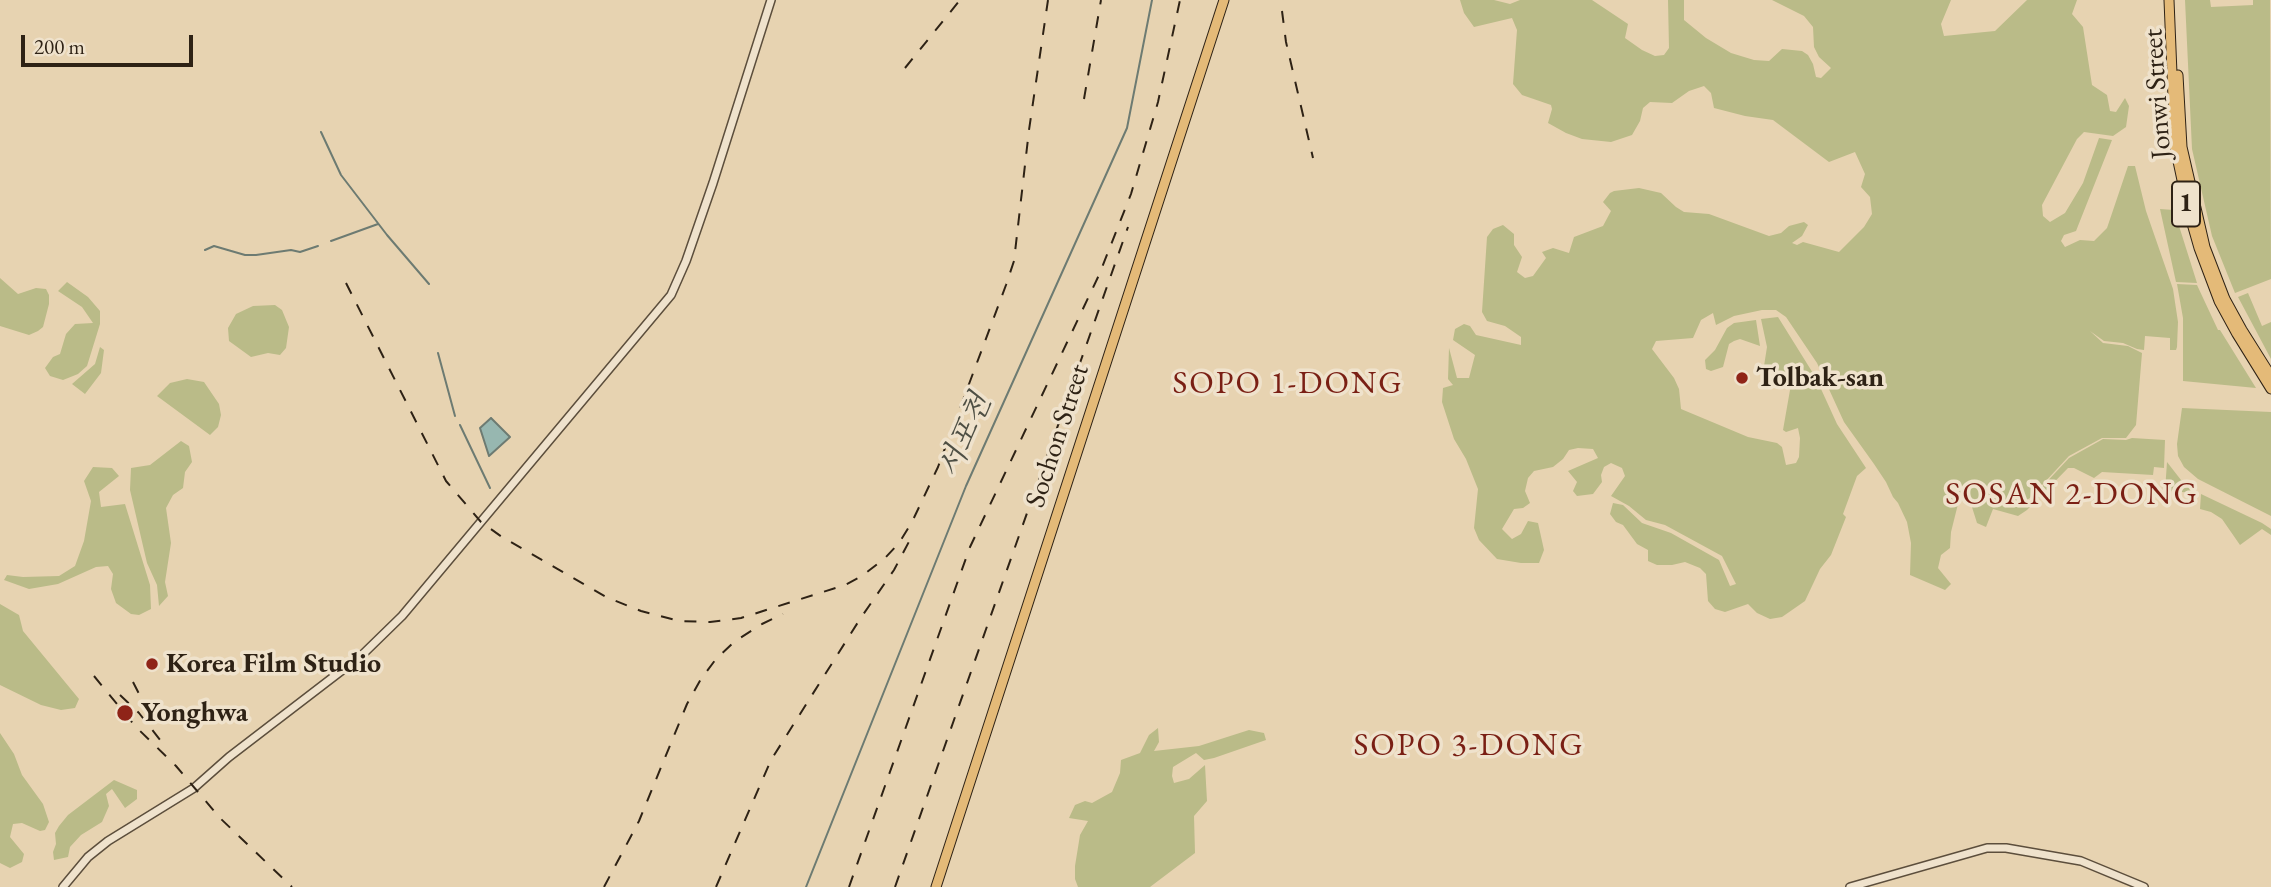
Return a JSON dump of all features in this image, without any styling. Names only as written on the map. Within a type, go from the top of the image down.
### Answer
[{"type":"main road","name":"Sochon Street","points":[[936,887],[1224,0]]},
{"type":"main road","name":"Jonwi Street","points":[[2172,0],[2182,147],[2195,212],[2225,299],[2271,376]]},
{"type":"main road","name":"Jonwi Street","points":[[2172,0],[2175,147],[2189,213],[2219,301],[2271,389]]},
{"type":"street","points":[[63,887],[88,858],[108,841],[194,788],[229,757],[362,655],[402,616],[671,295],[687,261],[771,0]]},
{"type":"street","points":[[1850,887],[1987,848],[2006,848],[2081,861],[2144,887]]},
{"type":"green space","points":[[1460,0],[1494,0],[1510,4],[1520,0],[1592,0],[1628,24],[1625,38],[1655,56],[1664,55],[1669,48],[1668,0],[1684,0],[1684,20],[1731,53],[1754,60],[1769,61],[1782,49],[1802,51],[1813,64],[1816,77],[1821,78],[1831,68],[1819,57],[1814,47],[1813,27],[1804,16],[1772,0],[1951,0],[1941,24],[1944,36],[1995,31],[2027,0],[2077,0],[2072,14],[2083,27],[2092,85],[2107,95],[2110,111],[2116,112],[2125,98],[2129,106],[2126,127],[2113,136],[2084,132],[2077,139],[2042,205],[2043,216],[2050,222],[2065,213],[2083,183],[2099,138],[2112,140],[2076,231],[2064,235],[2061,241],[2065,247],[2080,240],[2094,241],[2107,228],[2128,166],[2135,166],[2146,211],[2173,289],[2178,322],[2177,347],[2176,350],[2170,350],[2170,338],[2145,336],[2144,350],[2137,349],[2123,343],[2104,341],[2090,331],[2103,343],[2128,346],[2142,353],[2136,425],[2126,438],[2102,438],[2069,456],[2030,498],[2012,503],[2028,502],[2069,458],[2103,439],[2165,440],[2164,468],[2154,467],[2153,475],[2102,472],[2094,478],[2074,468],[2068,468],[2018,516],[1993,509],[1986,527],[1977,523],[1971,504],[1959,500],[1950,548],[1941,555],[1938,568],[1951,584],[1945,590],[1910,575],[1911,543],[1907,522],[1898,503],[1844,422],[1817,363],[1786,317],[1776,310],[1762,310],[1734,316],[1716,325],[1713,313],[1701,320],[1693,338],[1656,341],[1652,349],[1674,378],[1679,389],[1681,409],[1748,437],[1777,443],[1782,447],[1786,465],[1796,463],[1799,457],[1798,428],[1786,432],[1783,430],[1790,390],[1788,384],[1764,366],[1767,347],[1761,319],[1778,317],[1816,378],[1837,424],[1866,468],[1857,476],[1843,514],[1846,517],[1831,555],[1820,569],[1805,601],[1782,617],[1770,619],[1757,613],[1748,604],[1725,612],[1715,609],[1708,601],[1706,574],[1700,568],[1685,562],[1657,565],[1648,561],[1648,550],[1637,544],[1623,525],[1616,522],[1610,514],[1613,503],[1623,505],[1642,523],[1671,533],[1719,560],[1730,586],[1736,584],[1722,556],[1665,525],[1646,520],[1611,496],[1625,476],[1622,468],[1611,463],[1604,467],[1602,482],[1593,494],[1577,496],[1573,491],[1577,482],[1568,471],[1598,458],[1593,449],[1569,450],[1553,467],[1534,471],[1528,478],[1525,491],[1530,503],[1523,508],[1514,509],[1502,529],[1512,539],[1521,534],[1528,521],[1538,523],[1544,550],[1539,563],[1497,559],[1479,540],[1474,528],[1478,489],[1466,459],[1454,439],[1442,402],[1443,388],[1453,385],[1448,379],[1449,348],[1457,378],[1469,378],[1475,355],[1453,340],[1455,329],[1464,324],[1470,326],[1476,335],[1521,345],[1521,337],[1505,326],[1487,321],[1482,312],[1487,237],[1493,229],[1503,225],[1514,234],[1514,245],[1522,257],[1517,272],[1525,278],[1533,276],[1546,258],[1542,252],[1553,248],[1569,253],[1574,237],[1603,226],[1611,211],[1603,202],[1614,191],[1639,188],[1661,193],[1684,212],[1709,214],[1769,236],[1804,222],[1808,225],[1802,236],[1792,243],[1797,245],[1803,242],[1839,252],[1864,227],[1872,214],[1870,197],[1861,187],[1865,174],[1855,152],[1829,162],[1773,120],[1714,108],[1711,93],[1704,86],[1689,91],[1672,103],[1650,102],[1643,108],[1640,121],[1632,135],[1611,142],[1582,139],[1566,133],[1548,123],[1551,105],[1522,95],[1513,84],[1517,30],[1512,18],[1474,27],[1464,13]]},
{"type":"green space","points":[[2185,0],[2210,0],[2211,7],[2253,5],[2253,0],[2270,0],[2271,279],[2235,293],[2212,236],[2192,149]]},
{"type":"green space","points":[[2160,209],[2174,210],[2197,283],[2176,282]]},
{"type":"green space","points":[[0,278],[18,294],[36,288],[46,289],[49,304],[43,327],[38,331],[29,335],[0,326]]},
{"type":"green space","points":[[67,282],[88,297],[100,311],[100,324],[87,366],[78,374],[63,380],[50,376],[45,368],[53,357],[60,354],[66,334],[75,324],[93,323],[82,307],[58,291]]},
{"type":"green space","points":[[2177,284],[2197,285],[2218,330],[2256,388],[2183,381],[2183,318]]},
{"type":"green space","points":[[2248,293],[2262,326],[2271,322],[2271,359],[2238,297]]},
{"type":"green space","points":[[275,305],[282,310],[289,327],[286,348],[280,355],[268,353],[251,357],[229,341],[228,328],[236,314],[253,306]]},
{"type":"green space","points":[[1756,320],[1760,346],[1740,339],[1734,341],[1729,344],[1723,367],[1711,371],[1706,369],[1705,360],[1715,350],[1727,328],[1734,323]]},
{"type":"green space","points":[[100,347],[104,350],[101,373],[85,394],[72,384],[95,364]]},
{"type":"green space","points":[[187,379],[204,382],[219,404],[221,415],[218,427],[210,435],[157,396],[170,383]]},
{"type":"green space","points":[[2182,408],[2271,412],[2271,516],[2198,479],[2184,467],[2178,456],[2177,444]]},
{"type":"green space","points":[[181,441],[189,446],[192,462],[185,472],[183,488],[173,495],[166,508],[171,543],[165,582],[168,596],[159,606],[157,585],[147,563],[130,490],[131,468],[150,465]]},
{"type":"green space","points":[[2167,462],[2181,480],[2197,493],[2165,491]]},
{"type":"green space","points":[[93,467],[112,468],[119,476],[99,492],[101,507],[125,504],[150,585],[151,609],[139,615],[131,614],[116,603],[111,589],[113,574],[108,566],[96,567],[58,584],[29,589],[4,580],[7,575],[59,576],[75,566],[84,541],[91,501],[84,481]]},
{"type":"green space","points":[[2201,494],[2262,523],[2271,529],[2271,535],[2262,529],[2240,545],[2222,519],[2200,509]]},
{"type":"green space","points":[[0,604],[19,615],[23,631],[79,699],[75,708],[61,710],[41,705],[0,685]]},
{"type":"green space","points":[[1158,728],[1159,742],[1154,751],[1199,746],[1249,730],[1264,733],[1266,740],[1204,760],[1196,753],[1173,767],[1174,783],[1189,779],[1205,765],[1207,801],[1194,816],[1195,853],[1150,887],[1078,887],[1075,866],[1080,835],[1088,821],[1069,818],[1075,805],[1085,801],[1092,803],[1112,792],[1120,773],[1121,760],[1140,753],[1149,735]]},
{"type":"green space","points":[[0,733],[14,754],[22,775],[43,804],[49,822],[45,830],[40,831],[22,823],[13,824],[10,837],[24,854],[22,862],[10,868],[0,863]]},
{"type":"green space","points":[[114,780],[137,790],[137,799],[125,808],[112,789],[106,794],[109,806],[102,822],[81,835],[70,847],[68,857],[54,860],[55,833],[59,826],[68,815]]},
{"type":"water","points":[[491,418],[510,437],[489,456],[480,428]]},
{"type":"waterway","name":"서포천","points":[[806,887],[966,486],[1127,128],[1152,0]]},
{"type":"waterway","points":[[321,132],[341,175],[429,284]]},
{"type":"waterway","points":[[331,241],[378,224]]},
{"type":"waterway","points":[[205,250],[214,246],[245,255],[256,255],[291,250],[300,252],[318,246]]},
{"type":"waterway","points":[[438,353],[455,416]]},
{"type":"waterway","points":[[460,425],[490,488]]},
{"type":"railway","points":[[905,68],[960,0]]},
{"type":"railway","points":[[346,283],[446,481],[481,522],[502,537],[606,597],[641,611],[679,621],[710,622],[741,618],[845,585],[885,558],[899,543],[912,522],[938,467],[1006,285],[1014,261],[1048,0]]},
{"type":"railway","points":[[1084,99],[1101,0]]},
{"type":"railway","points":[[849,887],[970,547],[1099,275],[1131,194],[1158,102],[1180,0]]},
{"type":"railway","points":[[1282,11],[1286,42],[1313,158]]},
{"type":"railway","points":[[895,887],[1128,227]]},
{"type":"railway","points":[[716,887],[771,760],[894,570],[912,536]]},
{"type":"railway","points":[[604,887],[639,821],[687,704],[701,679],[716,659],[734,642],[783,614]]},
{"type":"railway","points":[[94,676],[136,727],[176,766],[220,818],[292,887]]},
{"type":"railway","points":[[133,682],[152,719]]},
{"type":"railway","points":[[120,695],[139,713],[164,745]]},
{"type":"place","name":"Tolbak-san","points":[[1742,378]]},
{"type":"place","name":"Korea Film Studio","points":[[152,664]]},
{"type":"place","name":"Yonghwa","points":[[125,713]]},
{"type":"district","name":"SOPO 1-DONG","points":[[1288,384]]},
{"type":"district","name":"SOSAN 2-DONG","points":[[2072,495]]},
{"type":"district","name":"SOPO 3-DONG","points":[[1469,746]]}]
